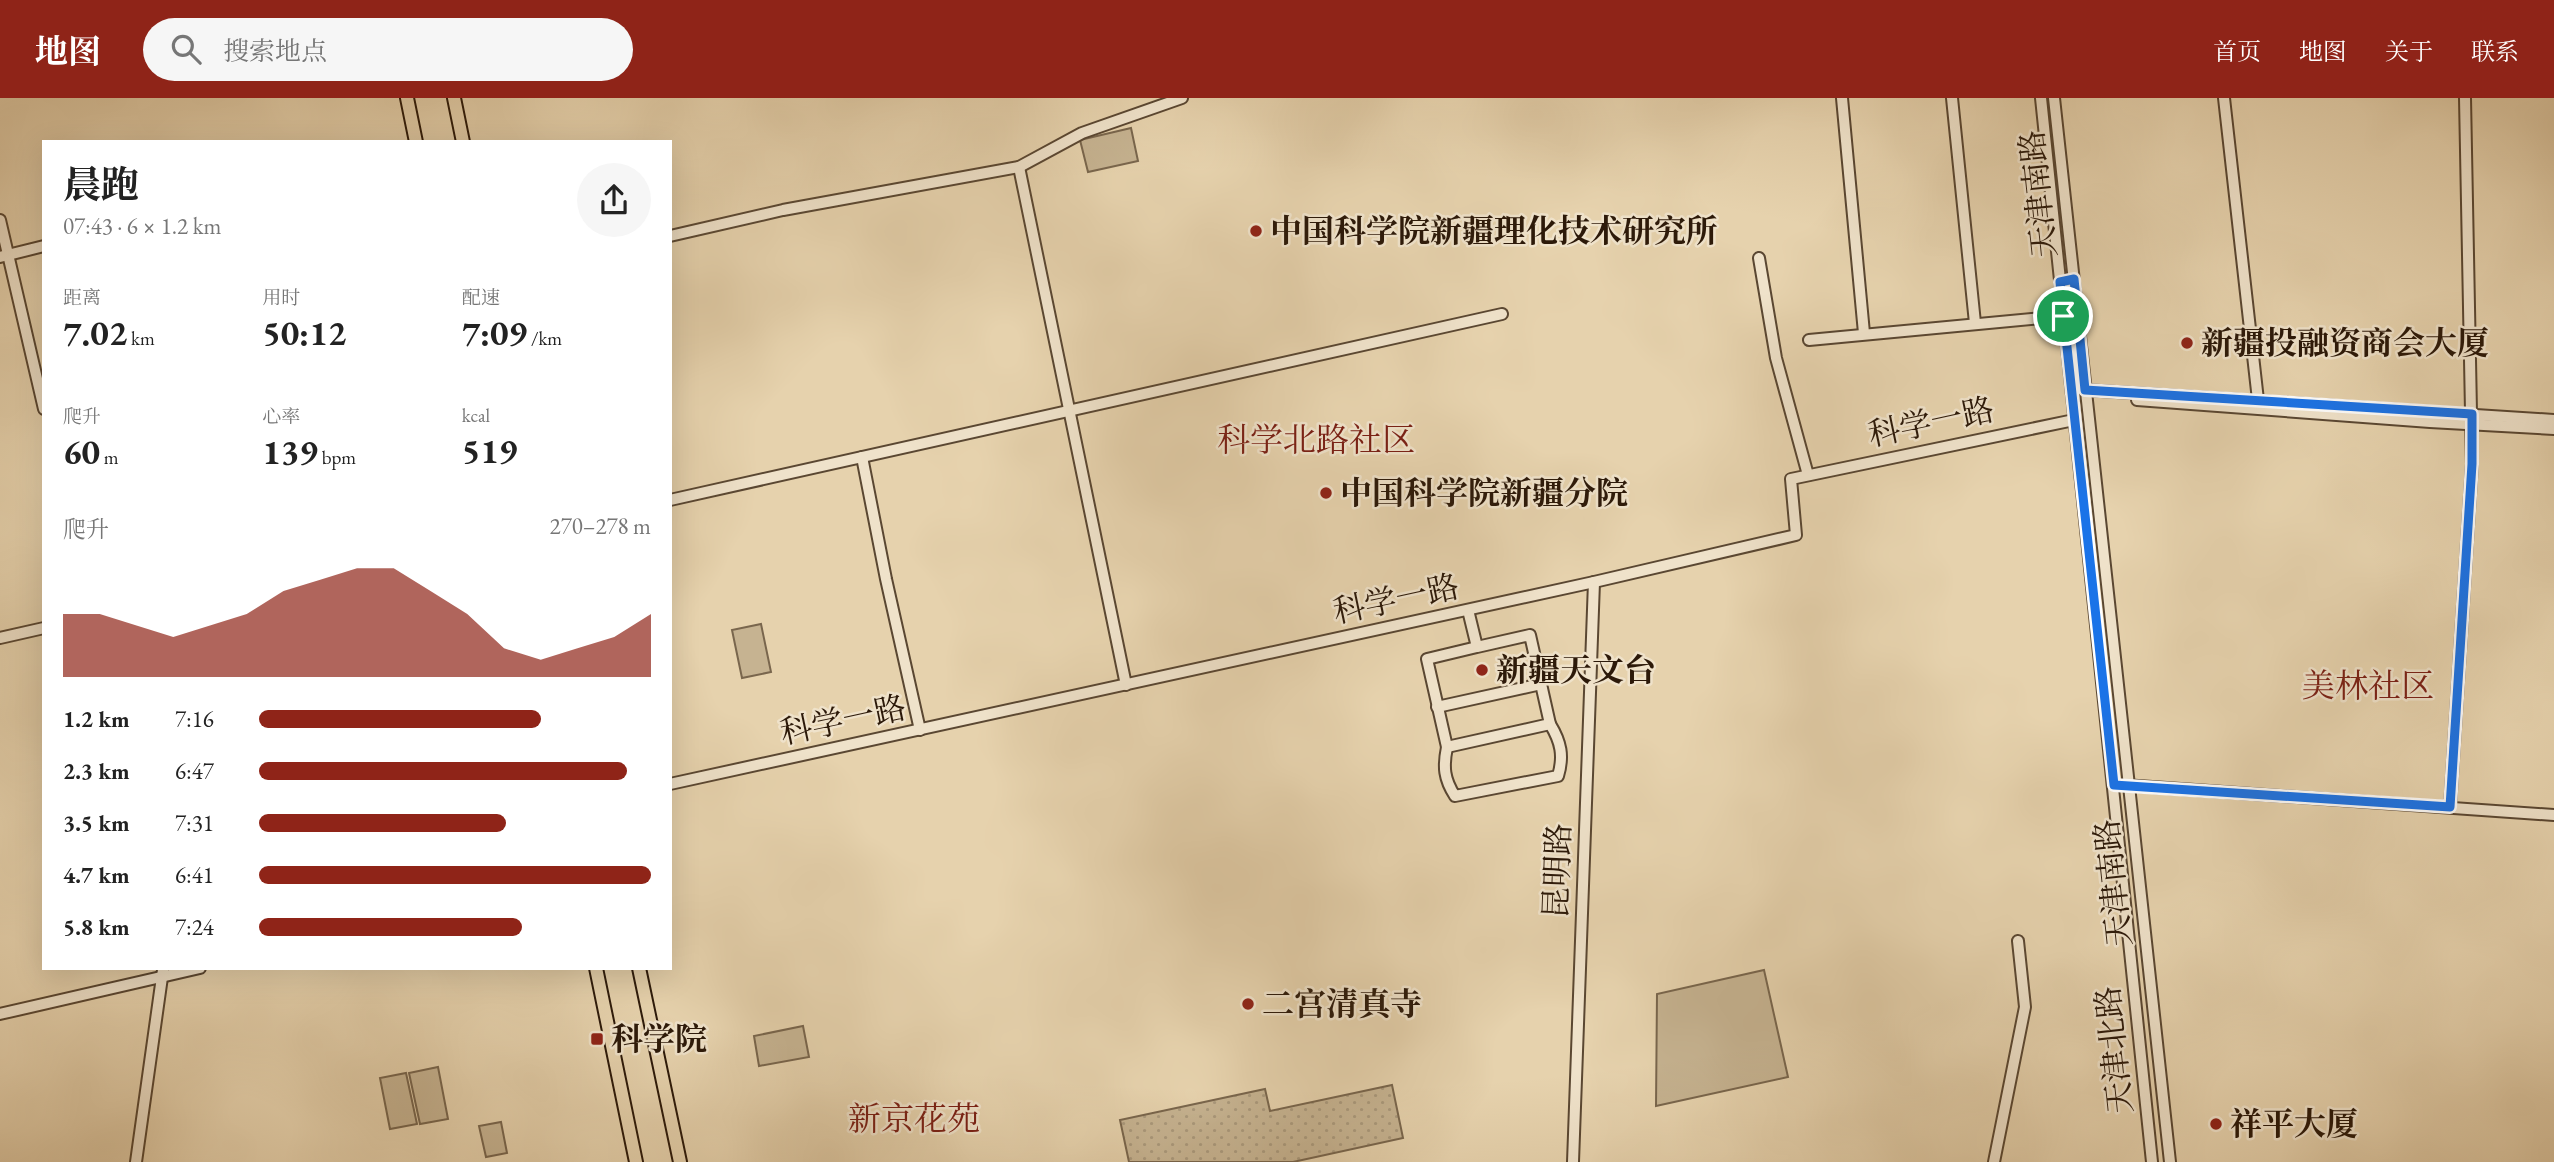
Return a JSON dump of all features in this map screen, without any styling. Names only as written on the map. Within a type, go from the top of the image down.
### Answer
[{"type":"main road","points":[[407,98],[416,140]]},
{"type":"main road","points":[[454,98],[463,140]]},
{"type":"main road","points":[[596,970],[636,1162]]},
{"type":"main road","points":[[639,970],[680,1162]]},
{"type":"street","points":[[672,236],[783,210],[853,199],[1000,168],[1019,167],[1082,133],[1182,98]]},
{"type":"street","points":[[1842,98],[1864,333]]},
{"type":"street","points":[[1952,98],[1975,323]]},
{"type":"street","name":"天津北路","points":[[2041,98],[2152,1162]]},
{"type":"street","name":"天津南路","points":[[2054,98],[2170,1162]]},
{"type":"street","points":[[2224,98],[2258,400]]},
{"type":"street","points":[[2450,807],[2472,464],[2465,98]]},
{"type":"street","points":[[1019,167],[1126,685]]},
{"type":"street","points":[[0,220],[4,256],[42,401]]},
{"type":"street","points":[[4,256],[42,246]]},
{"type":"street","points":[[1759,258],[1776,358],[1808,475]]},
{"type":"street","points":[[2060,282],[2074,279]]},
{"type":"street","points":[[672,500],[1502,314]]},
{"type":"street","points":[[1809,340],[2063,316]]},
{"type":"street","points":[[2085,393],[2258,400],[2554,429]]},
{"type":"street","points":[[2085,393],[2472,419],[2554,420]]},
{"type":"street","name":"科学一路","points":[[672,784],[1468,610],[1796,535],[1791,479],[2074,420]]},
{"type":"street","points":[[862,457],[920,730]]},
{"type":"street","points":[[2089,556],[2103,554]]},
{"type":"street","name":"昆明路","points":[[1573,1162],[1594,582]]},
{"type":"street","points":[[1468,610],[1476,648]]},
{"type":"street","points":[[0,638],[42,628]]},
{"type":"street","points":[[1530,635],[1550,724],[1559,739],[1563,760],[1558,776],[1455,796],[1446,783],[1443,767],[1447,747],[1426,659],[1476,648],[1530,635]]},
{"type":"street","points":[[1437,707],[1541,684]]},
{"type":"street","points":[[1447,747],[1550,724]]},
{"type":"street","points":[[2114,785],[2554,814]]},
{"type":"street","points":[[1994,1162],[2025,1007],[2018,941]]},
{"type":"street","points":[[0,1014],[163,971],[136,1162]]},
{"type":"shaded area","points":[[1131,128],[1138,161],[1088,172],[1080,140]]},
{"type":"shaded area","points":[[761,624],[771,672],[742,678],[732,630]]},
{"type":"shaded area","points":[[1764,970],[1788,1077],[1656,1106],[1657,994]]},
{"type":"shaded area","points":[[803,1026],[809,1057],[759,1066],[754,1036]]},
{"type":"shaded area","points":[[438,1067],[448,1119],[420,1124],[409,1073]]},
{"type":"shaded area","points":[[406,1073],[417,1124],[390,1129],[380,1078]]},
{"type":"shaded area","points":[[1392,1085],[1403,1138],[1293,1162],[1129,1162],[1120,1120],[1265,1089],[1270,1111]]},
{"type":"shaded area","points":[[501,1122],[507,1153],[486,1157],[479,1126]]},
{"type":"place","name":"中国科学院新疆理化技术研究所","points":[[1256,231]]},
{"type":"place","name":"新疆投融资商会大厦","points":[[2187,343]]},
{"type":"place","name":"中国科学院新疆分院","points":[[1326,493]]},
{"type":"place","name":"新疆天文台","points":[[1482,670]]},
{"type":"place","name":"二宫清真寺","points":[[1248,1004]]},
{"type":"place","name":"科学院","points":[[597,1039]]},
{"type":"place","name":"祥平大厦","points":[[2216,1124]]},
{"type":"district","name":"科学北路社区","points":[[1316,439]]},
{"type":"district","name":"美林社区","points":[[2368,685]]},
{"type":"district","name":"新京花苑","points":[[914,1118]]},
{"type":"route","points":[[2074,279],[2085,390],[2472,414],[2472,464],[2450,807],[2114,785],[2063,316],[2060,282],[2074,279]]}]
